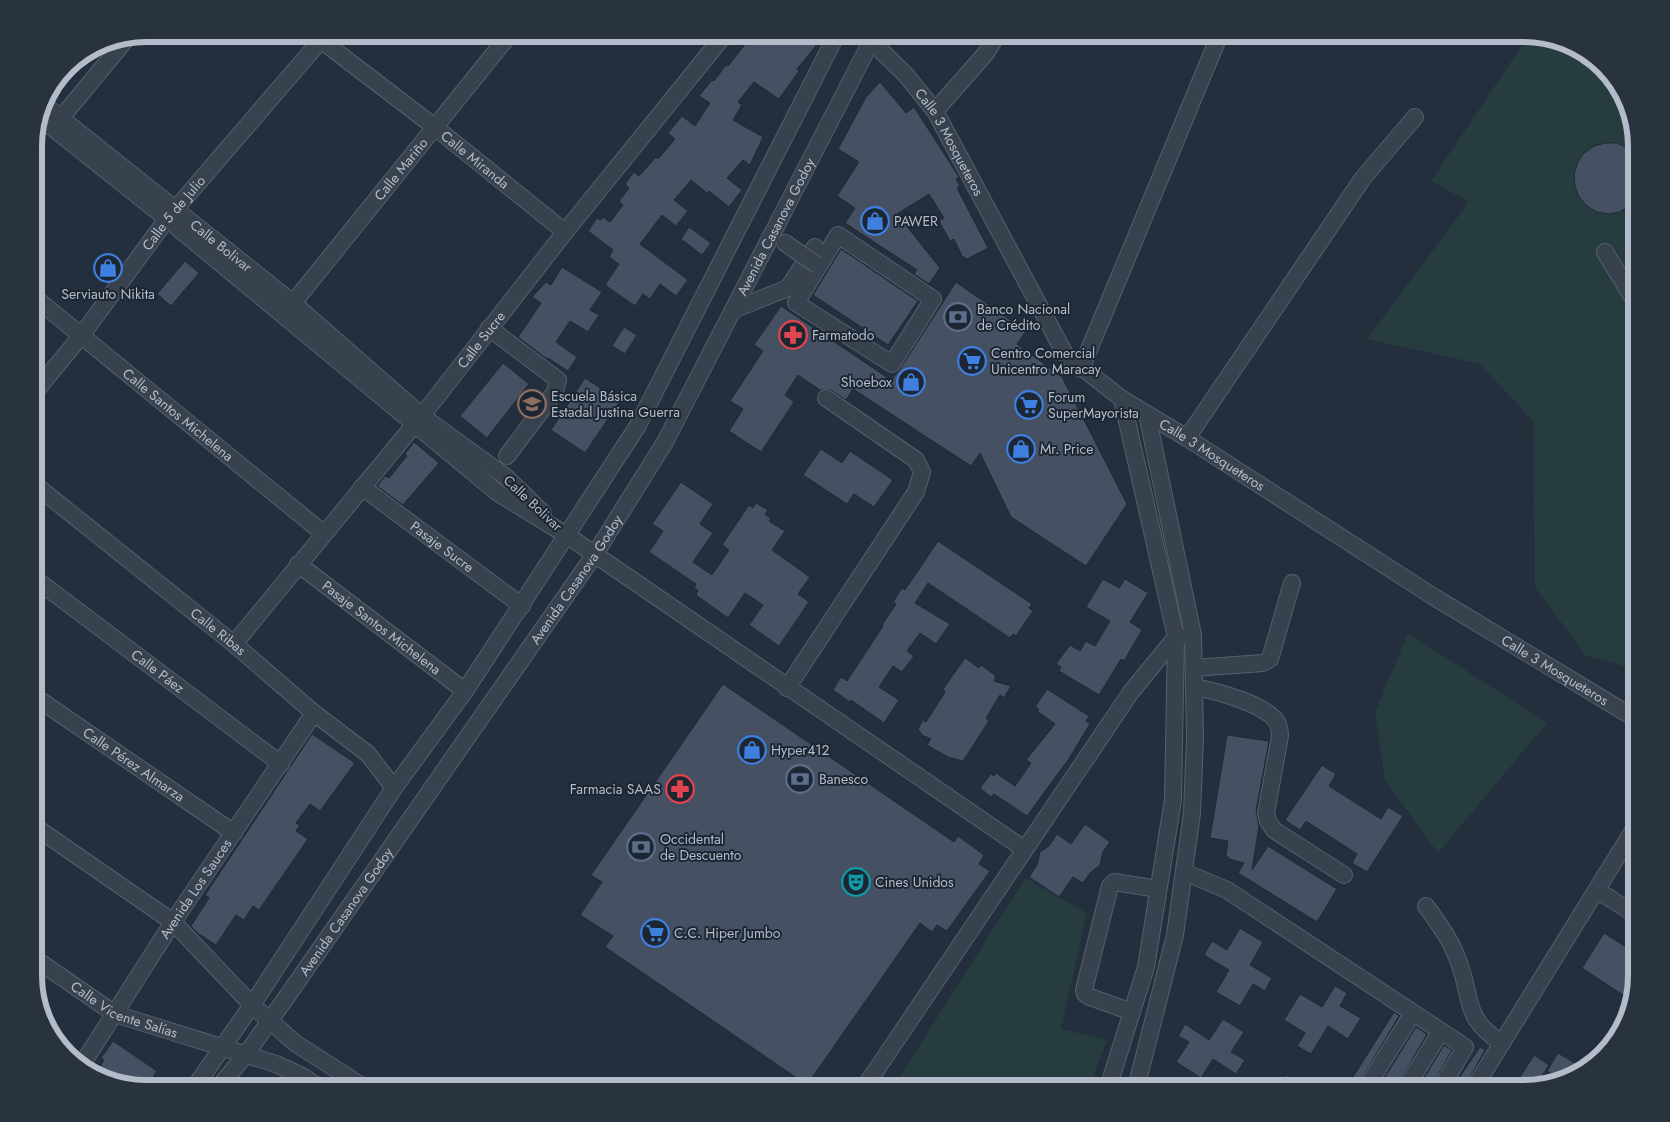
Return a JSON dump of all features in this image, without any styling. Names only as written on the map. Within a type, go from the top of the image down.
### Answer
[{"type":"street","name":"Avenida Casanova Godoy","points":[[199,1080],[252,1005],[394,788],[465,691],[522,606],[636,428],[833,42]]},
{"type":"street","name":"Avenida Casanova Godoy","points":[[224,1080],[270,1020],[595,554],[665,442],[867,42]]},
{"type":"street","name":"Calle 3 Mosqueteros","points":[[876,42],[935,111],[1065,354],[1081,369],[1122,399],[1187,438],[1434,597],[1628,714]]},
{"type":"street","points":[[935,111],[986,53],[993,42]]},
{"type":"street","points":[[1081,369],[1217,42]]},
{"type":"street","name":"Calle 5 de Julio","points":[[43,382],[81,336],[171,215],[312,43]]},
{"type":"street","name":"Calle Miranda","points":[[325,43],[436,128],[565,232]]},
{"type":"street","name":"Calle Mariño","points":[[293,303],[503,43]]},
{"type":"street","name":"Calle Sucre","points":[[234,644],[323,533],[419,420],[565,232],[719,43]]},
{"type":"street","points":[[61,118],[121,45]]},
{"type":"street","name":"Calle Bolivar","points":[[49,109],[171,215],[419,420],[506,477],[568,536],[1024,849]]},
{"type":"street","points":[[1187,438],[1363,178],[1415,117]]},
{"type":"street","name":"Calle Bolivar","points":[[45,122],[293,303],[419,420]]},
{"type":"street","points":[[838,235],[933,299],[892,364],[796,303],[818,266],[838,235]]},
{"type":"street","points":[[791,247],[818,266]]},
{"type":"street","points":[[733,310],[788,288],[815,247]]},
{"type":"street","points":[[1605,252],[1628,290]]},
{"type":"street","name":"Calle Santos Michelena","points":[[43,304],[323,533]]},
{"type":"street","points":[[489,328],[558,380],[555,392],[507,456]]},
{"type":"street","points":[[787,688],[916,492],[922,472],[916,460],[826,398]]},
{"type":"street","points":[[1111,1080],[1146,967],[1173,800],[1176,637],[1122,399]]},
{"type":"street","points":[[1138,1080],[1175,935],[1192,813],[1195,687],[1193,635],[1147,414]]},
{"type":"street","name":"Pasaje Sucre","points":[[362,487],[522,606]]},
{"type":"street","name":"Calle Ribas","points":[[43,491],[234,644],[314,713],[368,754],[394,788]]},
{"type":"street","name":"Pasaje Santos Michelena","points":[[298,564],[465,691]]},
{"type":"street","points":[[1194,668],[1262,663],[1270,659],[1292,583]]},
{"type":"street","name":"Calle Páez","points":[[43,585],[281,764]]},
{"type":"street","points":[[869,1080],[1131,692],[1176,637],[1193,635]]},
{"type":"street","points":[[1195,687],[1231,694],[1270,715],[1278,724],[1280,736],[1266,813],[1268,821],[1274,830],[1344,875]]},
{"type":"street","name":"Calle Pérez Almarza","points":[[43,702],[234,832]]},
{"type":"street","name":"Avenida Los Sauces","points":[[85,1059],[173,922],[314,713]]},
{"type":"street","points":[[43,832],[173,922],[252,1005],[295,1043],[353,1080]]},
{"type":"street","points":[[1479,1080],[1628,839]]},
{"type":"street","points":[[1184,872],[1227,890],[1465,1047],[1445,1080]]},
{"type":"street","points":[[1132,1012],[1090,997],[1085,994],[1084,990],[1110,886],[1114,882],[1158,889]]},
{"type":"street","points":[[1597,890],[1628,910]]},
{"type":"street","points":[[1426,906],[1445,933],[1459,961],[1475,1019],[1484,1032],[1502,1043]]},
{"type":"street","name":"Calle Vicente Salías","points":[[43,964],[114,1014],[246,1053],[308,1080]]},
{"type":"street","points":[[1371,1080],[1413,1013]]},
{"type":"street","points":[[1411,1080],[1441,1031]]},
{"type":"green space","points":[[1524,42],[1544,44],[1557,48],[1581,60],[1602,78],[1614,94],[1620,107],[1627,133],[1628,146],[1628,667],[1586,656],[1535,587],[1533,421],[1480,364],[1367,339],[1469,202],[1431,181]]},
{"type":"green space","points":[[1408,633],[1547,723],[1438,853],[1385,780],[1375,713]]},
{"type":"green space","points":[[1025,878],[1087,913],[1061,1029],[1107,1040],[1092,1080],[898,1080]]},
{"type":"building","points":[[746,43],[817,43],[797,69],[799,71],[779,99],[754,82],[738,102],[742,105],[733,120],[763,137],[750,165],[743,160],[727,178],[742,190],[729,207],[691,180],[674,200],[688,211],[676,226],[662,215],[640,244],[688,280],[676,296],[660,284],[650,299],[643,294],[635,306],[605,285],[619,264],[609,257],[613,250],[588,231],[597,218],[601,220],[603,217],[610,222],[623,205],[619,201],[629,188],[625,184],[634,172],[639,176],[656,157],[658,159],[675,139],[668,133],[682,116],[695,126],[710,103],[699,96],[726,65],[728,66]]},
{"type":"building","points":[[880,82],[906,113],[914,107],[959,177],[956,179],[960,186],[957,188],[988,248],[967,259],[962,256],[954,239],[950,241],[939,221],[944,218],[929,194],[897,214],[940,268],[929,284],[914,274],[917,270],[845,223],[855,208],[837,196],[859,162],[838,149],[866,97]]},
{"type":"building","points":[[1616,143],[1628,148],[1628,206],[1620,212],[1609,214],[1597,212],[1587,206],[1579,197],[1575,186],[1574,174],[1578,162],[1584,153],[1594,146]]},
{"type":"building","points":[[689,227],[711,243],[702,255],[681,239]]},
{"type":"building","points":[[841,249],[918,301],[888,345],[813,295]]},
{"type":"building","points":[[185,261],[199,273],[171,306],[157,294]]},
{"type":"building","points":[[562,267],[602,292],[590,310],[599,315],[588,332],[570,321],[556,342],[577,357],[568,371],[547,359],[518,337],[541,303],[532,297],[546,282],[551,285]]},
{"type":"building","name":"Centro Comercial Unicentro Maracay","points":[[956,282],[1026,331],[1017,344],[1062,377],[1127,504],[1086,566],[1011,517],[980,453],[971,466],[853,389],[846,400],[831,390],[820,390],[798,375],[785,395],[794,402],[761,452],[729,431],[743,409],[730,401],[763,351],[754,345],[781,306],[891,380]]},
{"type":"building","points":[[624,327],[637,335],[625,354],[612,346]]},
{"type":"building","points":[[503,363],[529,384],[487,438],[460,416]]},
{"type":"building","points":[[585,378],[620,401],[585,453],[551,430]]},
{"type":"building","points":[[414,442],[439,463],[403,505],[377,486],[385,476],[389,478],[407,456],[405,454]]},
{"type":"building","points":[[821,449],[842,463],[850,451],[893,480],[874,507],[854,494],[847,504],[803,475]]},
{"type":"building","points":[[681,482],[713,504],[700,524],[713,533],[693,562],[712,575],[729,550],[722,545],[749,505],[753,508],[756,503],[768,510],[765,514],[771,519],[769,521],[785,531],[772,550],[810,577],[798,594],[809,602],[779,646],[749,625],[763,605],[745,593],[728,618],[696,595],[698,590],[694,588],[696,584],[649,552],[663,531],[652,524]]},
{"type":"building","points":[[938,541],[1032,604],[1029,608],[1033,611],[1016,636],[1013,634],[1010,638],[928,583],[915,603],[950,624],[936,644],[920,633],[907,651],[914,656],[902,672],[893,666],[879,687],[899,700],[884,723],[833,690],[841,677],[847,681],[883,626],[896,604],[893,602],[902,588],[905,590]]},
{"type":"building","points":[[1103,579],[1119,588],[1125,579],[1148,593],[1130,622],[1142,630],[1124,661],[1121,659],[1099,695],[1059,671],[1061,667],[1056,664],[1070,645],[1080,651],[1086,641],[1095,646],[1110,621],[1086,607]]},
{"type":"building","points":[[965,658],[979,668],[981,665],[996,676],[994,681],[1011,686],[1004,698],[1000,695],[986,718],[989,721],[963,761],[948,757],[927,745],[931,739],[922,735],[918,729],[923,720],[926,722],[945,692],[943,689]]},
{"type":"building","points":[[723,684],[954,842],[958,836],[984,855],[979,864],[990,871],[947,931],[937,925],[932,932],[920,923],[810,1080],[800,1080],[605,947],[613,936],[580,915],[602,882],[591,875]]},
{"type":"building","points":[[1047,689],[1089,716],[1086,721],[1090,724],[1068,760],[1027,816],[994,794],[991,797],[980,788],[991,774],[994,776],[996,773],[1015,786],[1031,763],[1026,760],[1055,724],[1037,711],[1039,709],[1035,707]]},
{"type":"building","points":[[312,734],[355,763],[320,811],[310,804],[296,823],[300,825],[296,831],[308,839],[259,910],[253,906],[244,920],[236,915],[216,945],[199,934],[191,926],[209,898],[205,895]]},
{"type":"building","points":[[1227,735],[1269,741],[1256,811],[1259,826],[1252,870],[1268,846],[1337,889],[1317,922],[1238,873],[1244,863],[1229,859],[1226,855],[1228,841],[1210,838]]},
{"type":"building","points":[[1322,765],[1336,774],[1329,786],[1381,819],[1388,807],[1403,816],[1367,872],[1352,863],[1357,854],[1306,821],[1300,830],[1285,820]]},
{"type":"building","points":[[1085,824],[1110,842],[1103,852],[1100,865],[1090,873],[1083,883],[1073,877],[1059,897],[1029,877],[1037,865],[1040,852],[1049,846],[1057,834],[1071,844]]},
{"type":"building","points":[[1240,928],[1263,942],[1250,965],[1272,978],[1265,991],[1253,984],[1240,1006],[1216,992],[1229,970],[1204,955],[1212,941],[1227,950]]},
{"type":"building","points":[[1604,933],[1628,948],[1628,976],[1625,997],[1582,968]]},
{"type":"building","points":[[1335,986],[1347,993],[1340,1006],[1361,1018],[1348,1039],[1328,1026],[1311,1054],[1297,1046],[1305,1033],[1284,1020],[1300,994],[1322,1007]]},
{"type":"building","points":[[1394,1012],[1399,1016],[1361,1080],[1351,1080]]},
{"type":"building","points":[[1223,1019],[1244,1032],[1231,1052],[1245,1060],[1236,1074],[1213,1059],[1201,1078],[1176,1062],[1189,1042],[1178,1036],[1185,1024],[1209,1040]]},
{"type":"building","points":[[1416,1027],[1427,1034],[1401,1080],[1383,1080]]},
{"type":"building","points":[[113,1041],[157,1071],[151,1080],[126,1078],[99,1068],[104,1060],[101,1058]]},
{"type":"building","points":[[1444,1045],[1452,1050],[1435,1080],[1423,1080]]},
{"type":"building","points":[[1480,1047],[1485,1050],[1468,1080],[1457,1080]]},
{"type":"building","points":[[1558,1053],[1577,1064],[1553,1075],[1547,1071]]},
{"type":"building","points":[[1534,1055],[1549,1065],[1540,1078],[1518,1080]]},
{"type":"building","points":[[1287,1075],[1295,1080],[1284,1080]]},
{"type":"place","name":"PAWER","points":[[875,221]]},
{"type":"place","name":"Serviauto Nikita","points":[[108,268]]},
{"type":"place","name":"Banco Nacional de Crédito","points":[[958,317]]},
{"type":"place","name":"Farmatodo","points":[[793,335]]},
{"type":"place","name":"Centro Comercial Unicentro Maracay","points":[[972,361]]},
{"type":"place","name":"Shoebox","points":[[911,382]]},
{"type":"place","name":"Escuela Básica Estadal Justina Guerra","points":[[532,404]]},
{"type":"place","name":"Forum SuperMayorista","points":[[1029,405]]},
{"type":"place","name":"Mr. Price","points":[[1021,449]]},
{"type":"place","name":"Hyper412","points":[[752,750]]},
{"type":"place","name":"Banesco","points":[[800,779]]},
{"type":"place","name":"Farmacia SAAS","points":[[680,789]]},
{"type":"place","name":"Occidental de Descuento","points":[[641,847]]},
{"type":"place","name":"Cines Unidos","points":[[856,882]]},
{"type":"place","name":"C.C. Hiper Jumbo","points":[[655,933]]}]
